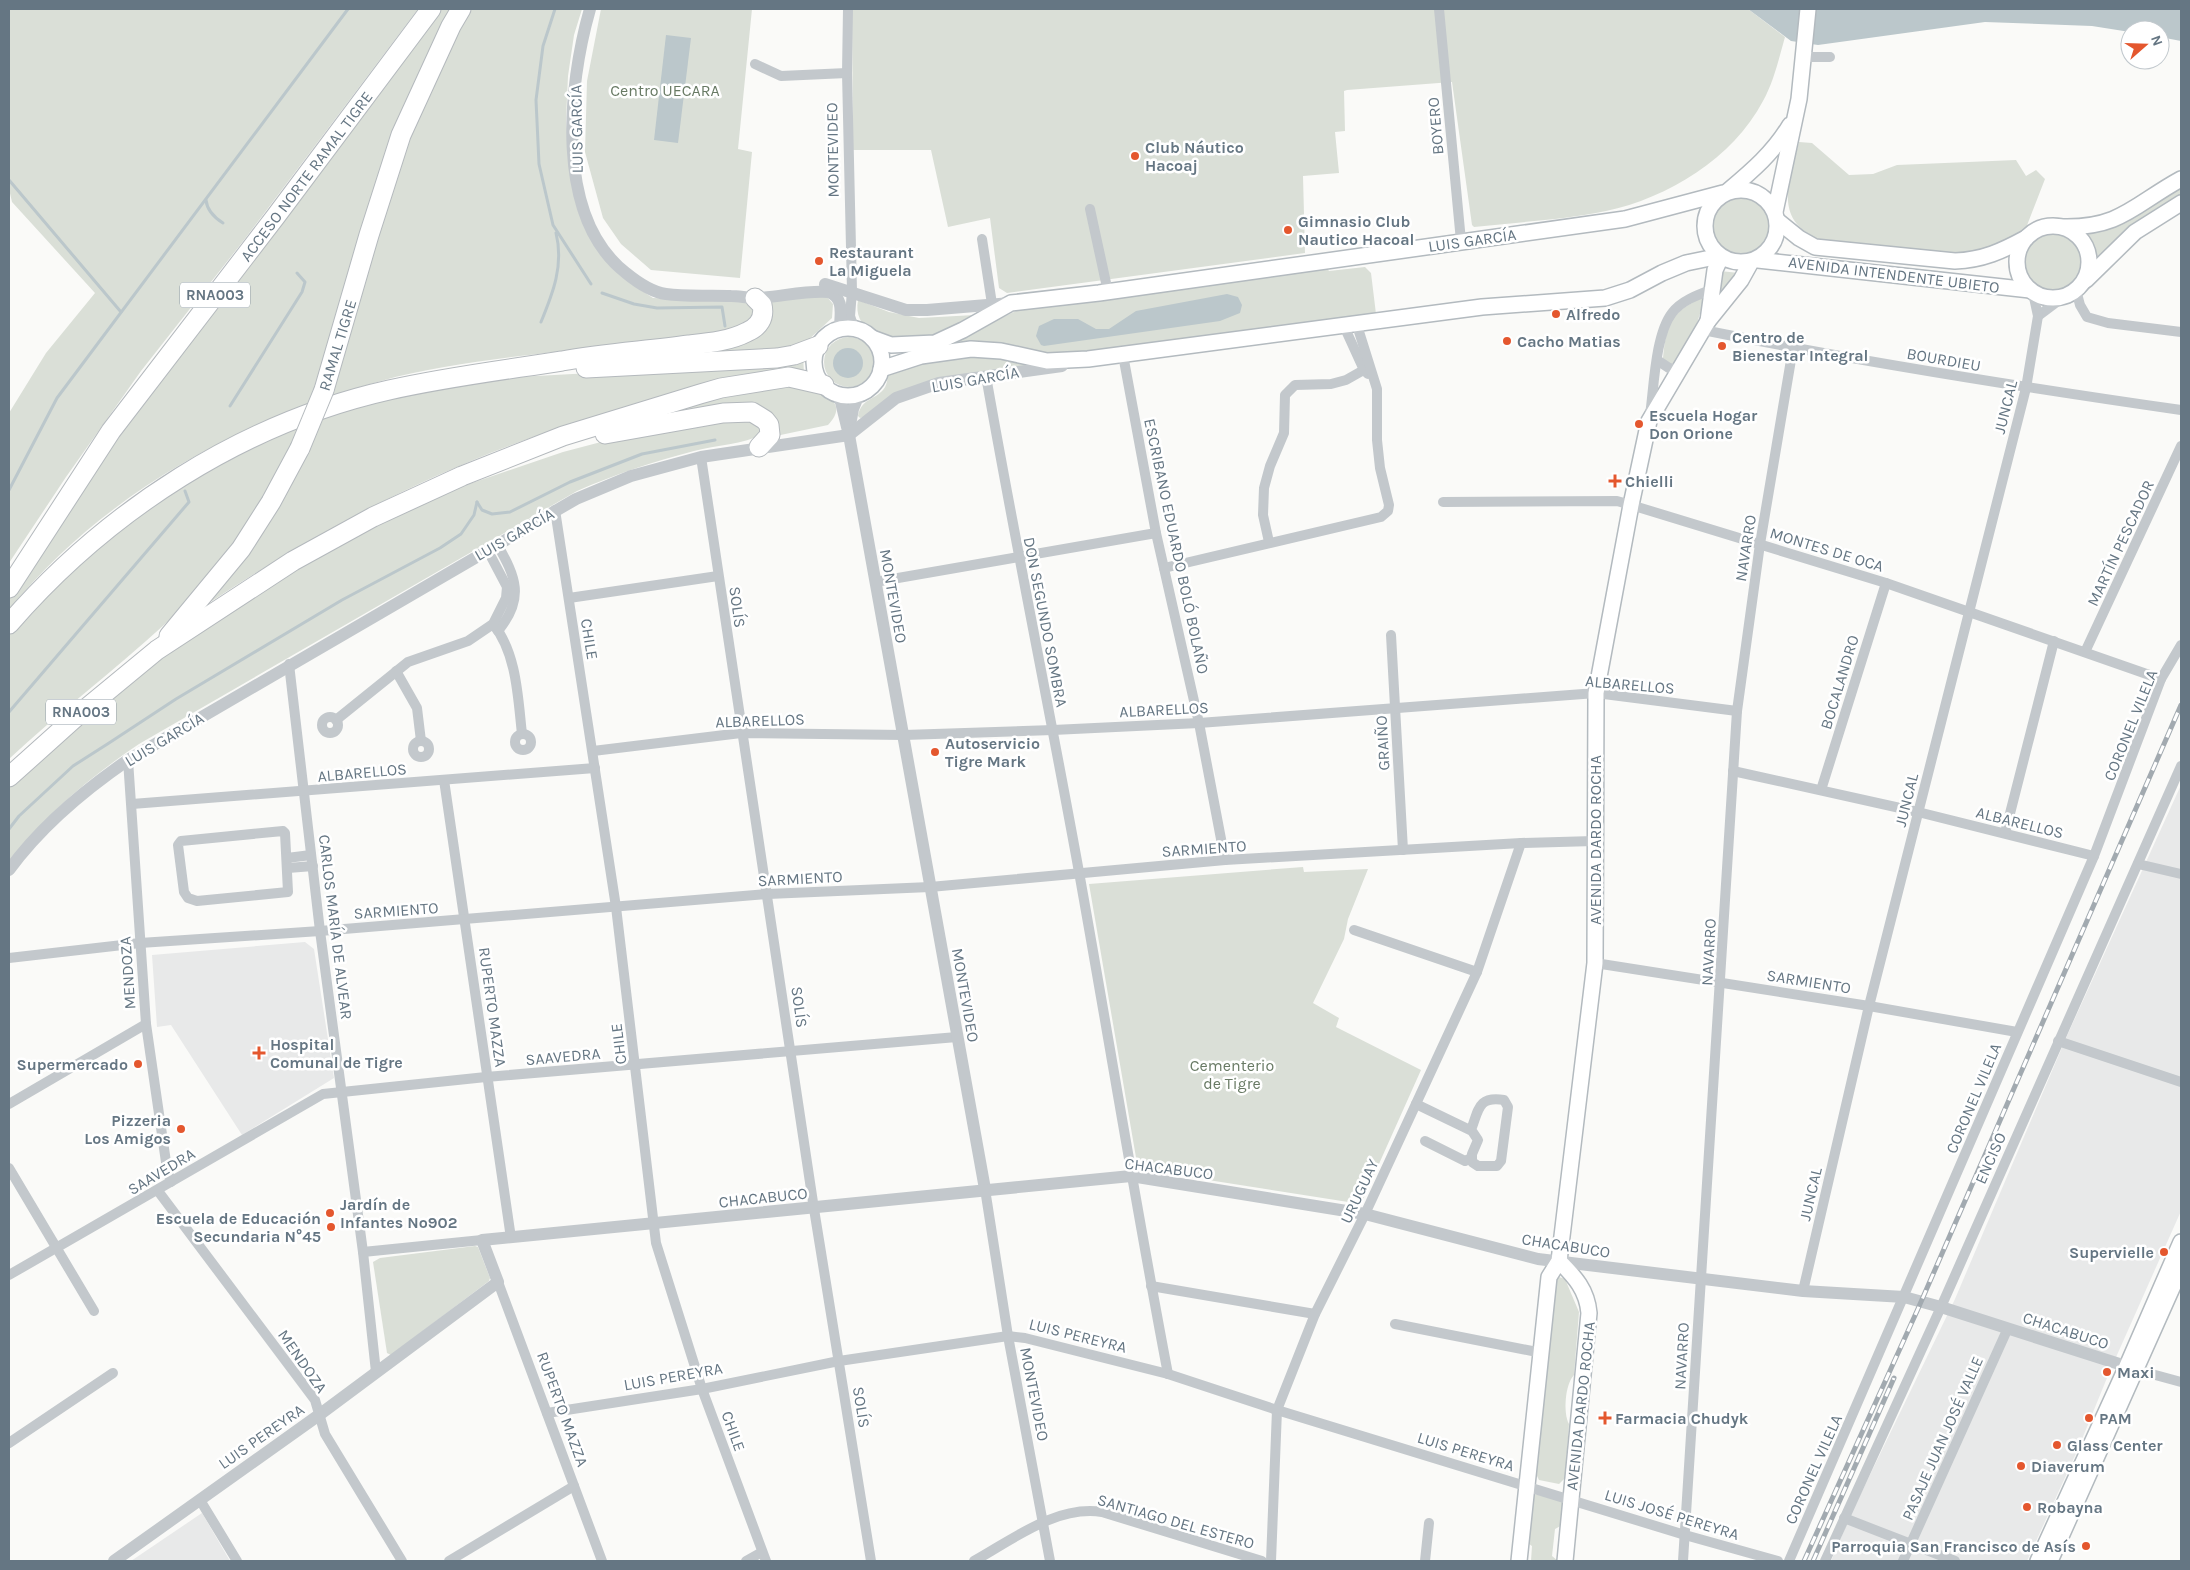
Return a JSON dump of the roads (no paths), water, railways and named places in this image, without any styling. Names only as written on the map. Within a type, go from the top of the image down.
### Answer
[{"type":"highway","name":"ACCESO NORTE RAMAL TIGRE","points":[[9,588],[111,431],[276,216],[431,9]]},
{"type":"highway","name":"RAMAL TIGRE","points":[[157,650],[241,549],[271,502],[300,448],[324,390],[369,235],[402,135],[451,26],[461,9]]},
{"type":"highway","points":[[9,624],[78,554],[124,516],[176,480],[230,450],[289,422],[333,406],[388,390],[596,355],[683,346],[737,336],[754,328],[762,319],[762,305],[755,298]]},
{"type":"highway","points":[[497,371],[777,358],[794,355],[818,346]]},
{"type":"highway","points":[[157,650],[293,561],[373,517],[462,476],[563,436],[721,388],[789,377],[831,390]]},
{"type":"highway","points":[[512,457],[652,424],[723,412],[752,412],[765,420],[769,425],[770,435],[759,447]]},
{"type":"highway","name":"RNA003","points":[[9,777],[42,745],[157,650]]},
{"type":"main road","points":[[1776,216],[1766,200],[1756,193],[1738,190],[1725,192],[1710,208],[1705,224],[1708,241],[1721,257],[1733,262],[1755,261],[1773,244],[1776,237],[1776,216],[1805,52],[1808,9]]},
{"type":"main road","name":"LUIS GARCÍA","points":[[872,338],[891,345],[935,343],[963,330],[1011,303],[1108,292],[1625,219],[1725,192],[1757,167],[1772,151],[1795,117]]},
{"type":"main road","points":[[2181,179],[2117,219],[2097,225],[2043,227],[2028,235],[2020,246],[2016,265],[2023,282],[2031,291],[2051,299],[2062,298],[2078,288],[2119,246],[2181,203]]},
{"type":"main road","name":"AVENIDA INTENDENTE UBIETO","points":[[1776,216],[1799,238],[1816,247],[1955,261],[1973,260],[1994,255],[2028,235]]},
{"type":"main road","points":[[2059,226],[2077,235],[2084,244],[2088,254],[2089,266],[2078,288]]},
{"type":"main road","name":"LUIS GARCÍA","points":[[881,369],[921,356],[971,349],[1001,351],[1047,361],[1088,359],[1482,307],[1605,298],[1630,290],[1686,263],[1721,257]]},
{"type":"main road","name":"AVENIDA DARDO ROCHA","points":[[1705,326],[1715,270],[1721,257]]},
{"type":"main road","name":"AVENIDA INTENDENTE UBIETO","points":[[1755,261],[2031,291]]},
{"type":"main road","name":"AVENIDA DARDO ROCHA","points":[[1519,1561],[1549,1277],[1559,1261],[1596,963],[1594,841],[1596,693],[1631,505],[1649,421],[1705,326],[1755,261]]},
{"type":"main road","points":[[847,329],[872,338],[880,353],[881,369],[873,384],[859,394],[831,390],[815,371],[814,362],[818,346],[831,332],[847,329]]},
{"type":"main road","points":[[2050,1561],[2132,1368],[2181,1242]]},
{"type":"main road","name":"AVENIDA DARDO ROCHA","points":[[1559,1261],[1576,1278],[1588,1298],[1589,1313],[1565,1561]]},
{"type":"main road","points":[[2038,1561],[2181,1268]]},
{"type":"street","name":"LUIS GARCÍA","points":[[590,9],[579,50],[573,106],[575,163],[579,189],[592,232],[607,254],[621,269],[654,290],[664,294],[755,298],[829,292],[834,294],[841,305]]},
{"type":"street","name":"MONTEVIDEO","points":[[847,329],[852,291],[846,73],[848,9]]},
{"type":"street","name":"BOYERO","points":[[1439,9],[1461,241]]},
{"type":"street","points":[[1805,52],[1830,57]]},
{"type":"street","points":[[755,64],[781,76],[846,73]]},
{"type":"street","points":[[2157,218],[2181,208]]},
{"type":"street","points":[[1090,209],[1108,292]]},
{"type":"street","points":[[982,239],[992,304]]},
{"type":"street","name":"LUIS GARCÍA","points":[[734,296],[816,284],[832,285],[906,310],[1011,303]]},
{"type":"street","points":[[2078,288],[2080,305],[2087,317],[2108,322],[2181,332]]},
{"type":"street","name":"AVENIDA DARDO ROCHA","points":[[1649,421],[1658,360],[1665,329],[1671,314],[1687,301],[1711,290]]},
{"type":"street","points":[[847,329],[841,305],[852,291]]},
{"type":"street","name":"JUNCAL","points":[[1804,1292],[1869,1006],[2026,388],[2038,316],[2031,291]]},
{"type":"street","points":[[2038,316],[2062,298]]},
{"type":"street","points":[[1164,568],[1268,542],[1381,517],[1388,512],[1389,505],[1380,468],[1377,440],[1379,402],[1377,388],[1366,368],[1350,323]]},
{"type":"street","name":"BOURDIEU","points":[[1705,326],[1792,348],[2026,388],[2181,410]]},
{"type":"street","name":"NAVARRO","points":[[1683,1561],[1700,1281],[1722,983],[1737,711],[1760,544],[1792,348]]},
{"type":"street","name":"ESCRIBANO EDUARDO BOLÓ BOLAÑO","points":[[1123,354],[1156,533],[1199,723],[1225,860]]},
{"type":"street","name":"LUIS GARCÍA","points":[[9,870],[40,833],[64,809],[96,782],[128,760],[555,510],[631,476],[701,457],[822,437],[849,435],[896,398],[939,383],[1064,366],[1088,359]]},
{"type":"street","points":[[1658,360],[1669,368],[1679,370]]},
{"type":"street","points":[[1268,542],[1263,515],[1264,488],[1270,466],[1284,434],[1285,395],[1295,386],[1331,384],[1346,380],[1366,368]]},
{"type":"street","name":"DON SEGUNDO SOMBRA","points":[[986,376],[1018,557],[1053,730],[1079,873]]},
{"type":"street","name":"MONTEVIDEO","points":[[831,390],[844,412],[849,435],[985,1189],[1008,1336],[1050,1561]]},
{"type":"street","name":"MONTEVIDEO","points":[[849,435],[851,417],[859,394]]},
{"type":"street","points":[[822,437],[836,428],[844,412]]},
{"type":"street","name":"MARTÍN PESCADOR","points":[[2085,652],[2181,446]]},
{"type":"street","name":"SOLÍS","points":[[701,457],[741,733],[768,894],[814,1208],[872,1561]]},
{"type":"street","name":"MONTES DE OCA","points":[[1442,502],[1617,501],[1886,583],[2162,679]]},
{"type":"street","name":"CHILE","points":[[555,510],[616,907],[656,1243],[702,1389],[764,1556]]},
{"type":"street","points":[[874,582],[1156,533]]},
{"type":"street","points":[[492,547],[507,587],[506,598],[496,628],[510,659],[515,680],[522,734]]},
{"type":"street","points":[[569,598],[718,576]]},
{"type":"street","name":"BOCALANDRO","points":[[1821,790],[1886,583]]},
{"type":"street","points":[[336,720],[396,671],[420,656],[468,641],[496,628]]},
{"type":"street","name":"GRAIÑO","points":[[1391,635],[1403,850]]},
{"type":"street","points":[[2005,833],[2054,642]]},
{"type":"street","name":"CORONEL VILELA","points":[[1789,1561],[2094,856],[2162,679],[2175,659],[2181,644]]},
{"type":"street","name":"CARLOS MARÍA DE ALVEAR","points":[[289,664],[320,931],[363,1252],[376,1372]]},
{"type":"street","points":[[396,671],[416,708],[421,741]]},
{"type":"street","name":"ALBARELLOS","points":[[592,751],[741,733],[904,735],[1053,730],[1199,723],[1596,693],[1737,711]]},
{"type":"street","name":"MENDOZA","points":[[128,760],[146,1024],[166,1169],[171,1182]]},
{"type":"street","name":"ENCISO","points":[[1825,1561],[1941,1307],[2181,766]]},
{"type":"street","name":"ALBARELLOS","points":[[132,804],[594,768]]},
{"type":"street","name":"ALBARELLOS","points":[[1733,771],[1918,812],[2094,856]]},
{"type":"street","name":"RUPERTO MAZZA","points":[[444,780],[511,1238]]},
{"type":"street","points":[[283,831],[285,833],[288,863],[290,888],[285,894],[196,901],[188,898],[184,892],[178,846],[185,839],[283,831]]},
{"type":"street","name":"SARMIENTO","points":[[9,958],[140,943],[464,920],[768,894],[930,887],[1225,860],[1521,843],[1594,841]]},
{"type":"street","name":"URUGUAY","points":[[1271,1561],[1277,1410],[1316,1314],[1366,1214],[1477,972],[1521,843]]},
{"type":"street","points":[[288,863],[311,855]]},
{"type":"street","points":[[288,863],[313,866]]},
{"type":"street","points":[[2138,864],[2181,874]]},
{"type":"street","points":[[1079,873],[1131,1176],[1168,1374]]},
{"type":"street","points":[[1354,930],[1477,972]]},
{"type":"street","name":"SARMIENTO","points":[[1596,963],[1869,1006],[2017,1032]]},
{"type":"street","points":[[9,1104],[146,1024]]},
{"type":"street","name":"SAAVEDRA","points":[[9,1275],[56,1250],[323,1094],[486,1077],[957,1037]]},
{"type":"street","points":[[2058,1041],[2181,1082]]},
{"type":"street","points":[[1470,1130],[1482,1103],[1490,1099],[1504,1100],[1508,1107],[1500,1164],[1497,1166],[1478,1166],[1471,1158]]},
{"type":"street","points":[[1416,1104],[1470,1130],[1478,1140],[1471,1158],[1465,1161],[1425,1141]]},
{"type":"street","points":[[9,1168],[94,1311]]},
{"type":"street","name":"CHACABUCO","points":[[363,1252],[1131,1176],[1366,1214],[1538,1259],[1700,1281],[1804,1292],[1904,1297],[2181,1382]]},
{"type":"street","name":"MENDOZA","points":[[158,1191],[315,1400],[325,1434],[402,1561]]},
{"type":"street","name":"RUPERTO MAZZA","points":[[482,1240],[602,1561]]},
{"type":"street","name":"LUIS PEREYRA","points":[[114,1561],[319,1415],[498,1282]]},
{"type":"street","points":[[1151,1286],[1316,1314]]},
{"type":"street","points":[[1395,1324],[1542,1353]]},
{"type":"street","name":"PASAJE JUAN JOSÉ VALLE","points":[[1903,1561],[2008,1328]]},
{"type":"street","name":"LUIS PEREYRA","points":[[547,1413],[702,1389],[839,1361],[1008,1336],[1025,1338],[1168,1374],[1277,1410],[1528,1487]]},
{"type":"street","points":[[9,1443],[113,1373]]},
{"type":"street","points":[[449,1561],[574,1486]]},
{"type":"street","name":"LUIS JOSÉ PEREYRA","points":[[1528,1487],[1778,1561]]},
{"type":"street","points":[[200,1500],[237,1561]]},
{"type":"street","name":"SANTIAGO DEL ESTERO","points":[[974,1561],[1043,1523],[1078,1511],[1102,1512],[1262,1561]]},
{"type":"street","points":[[1844,1518],[1955,1561]]},
{"type":"street","points":[[1425,1561],[1429,1524]]},
{"type":"street","points":[[746,1561],[764,1556]]},
{"type":"waterway","points":[[9,490],[57,398],[348,9]]},
{"type":"waterway","points":[[555,9],[543,46],[536,100],[539,164],[553,225],[591,284]]},
{"type":"waterway","points":[[9,180],[121,312]]},
{"type":"waterway","points":[[206,200],[212,213],[223,223]]},
{"type":"waterway","points":[[541,322],[550,300],[558,268],[559,256],[556,233]]},
{"type":"waterway","points":[[230,406],[302,292],[305,282],[297,273]]},
{"type":"waterway","points":[[602,293],[634,304],[657,308],[722,307],[725,326]]},
{"type":"waterway","points":[[477,502],[482,510],[492,514],[510,512],[570,482],[642,454],[715,440]]},
{"type":"waterway","points":[[9,712],[189,502],[185,491]]},
{"type":"waterway","points":[[9,829],[19,816],[73,766],[176,699],[342,600],[440,548],[461,534],[474,515],[477,502]]},
{"type":"railway","points":[[1804,1561],[1917,1311],[2181,705]]},
{"type":"railway","points":[[1813,1561],[1894,1378]]},
{"type":"place","name":"Club Náutico Hacoaj","points":[[1135,156]]},
{"type":"place","name":"Gimnasio Club Nautico Hacoal","points":[[1288,230]]},
{"type":"place","name":"Restaurant La Miguela","points":[[819,261]]},
{"type":"place","name":"Alfredo","points":[[1556,314]]},
{"type":"place","name":"Cacho Matias","points":[[1507,341]]},
{"type":"place","name":"Centro de Bienestar Integral","points":[[1722,346]]},
{"type":"place","name":"Escuela Hogar Don Orione","points":[[1639,424]]},
{"type":"place","name":"Chielli","points":[[1615,481]]},
{"type":"place","name":"Autoservicio Tigre Mark","points":[[935,752]]},
{"type":"place","name":"Hospital Comunal de Tigre","points":[[259,1053]]},
{"type":"place","name":"Supermercado","points":[[138,1064]]},
{"type":"place","name":"Pizzeria Los Amigos","points":[[181,1129]]},
{"type":"place","name":"Jardín de Infantes Nº902","points":[[330,1213]]},
{"type":"place","name":"Escuela de Educación Secundaria N°45","points":[[331,1227]]},
{"type":"place","name":"Supervielle","points":[[2164,1252]]},
{"type":"place","name":"Maxi","points":[[2107,1372]]},
{"type":"place","name":"Farmacia Chudyk","points":[[1605,1418]]},
{"type":"place","name":"PAM","points":[[2089,1418]]},
{"type":"place","name":"Glass Center","points":[[2057,1445]]},
{"type":"place","name":"Diaverum","points":[[2021,1466]]},
{"type":"place","name":"Robayna","points":[[2027,1507]]},
{"type":"place","name":"Parroquia San Francisco de Asís","points":[[2086,1546]]},
{"type":"park label","name":"Centro UECARA","points":[[665,90]]},
{"type":"park label","name":"Cementerio de Tigre","points":[[1232,1074]]}]
